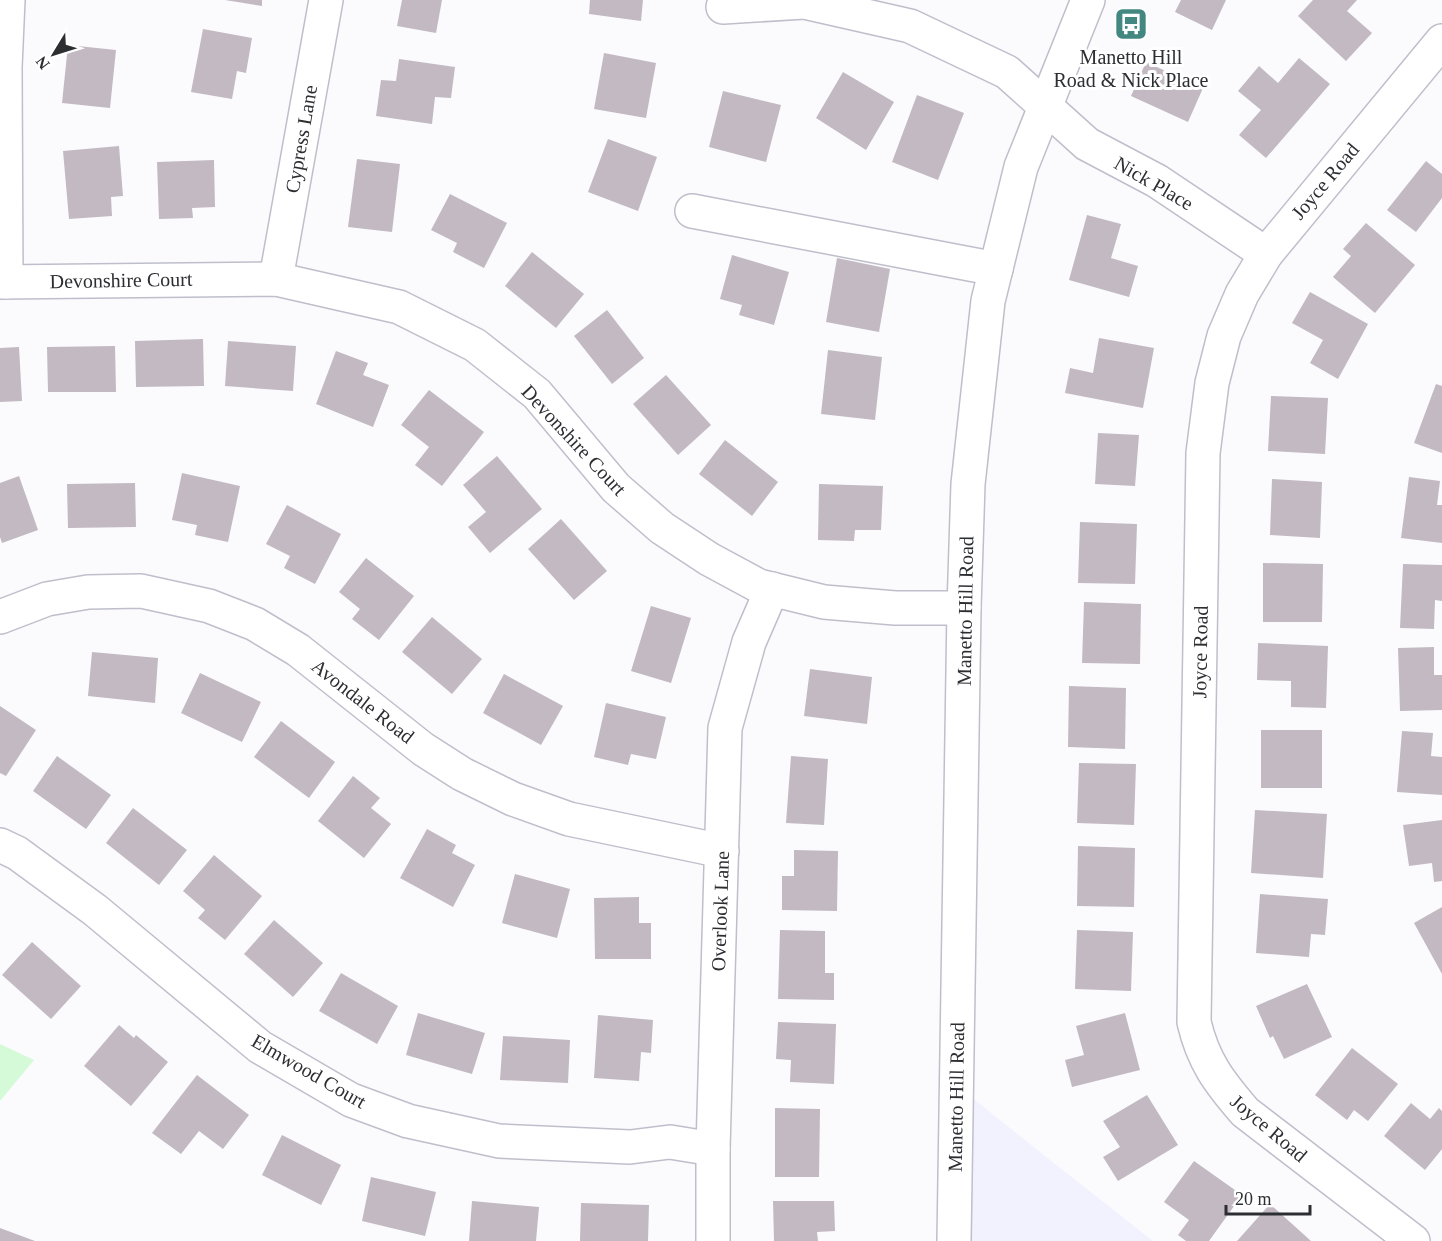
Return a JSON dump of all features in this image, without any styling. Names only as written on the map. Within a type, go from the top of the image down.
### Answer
[{"type":"street","points":[[3,282],[5,67],[8,0]]},
{"type":"street","name":"Cypress Lane","points":[[276,279],[326,0]]},
{"type":"street","name":"Manetto Hill Road","points":[[954,1241],[968,484],[988,301],[1021,167],[1047,108],[1088,0]]},
{"type":"street","name":"Nick Place","points":[[723,7],[804,2],[910,26],[1007,72],[1087,144],[1157,181],[1266,254]]},
{"type":"street","name":"Joyce Road","points":[[1413,1241],[1245,1112],[1210,1068],[1200,1046],[1194,1022],[1203,453],[1212,383],[1224,336],[1242,294],[1266,254],[1442,41]]},
{"type":"street","points":[[692,211],[996,269]]},
{"type":"street","name":"Devonshire Court","points":[[3,282],[276,279],[399,307],[475,345],[537,394],[616,488],[662,528],[709,560],[759,586],[824,602],[896,608],[964,608]]},
{"type":"street","name":"Overlook Lane","points":[[713,1241],[713,1149],[725,728],[749,642],[772,589]]},
{"type":"street","name":"Avondale Road","points":[[0,617],[47,599],[88,592],[141,591],[209,606],[255,624],[298,650],[423,749],[462,774],[513,799],[569,819],[722,851]]},
{"type":"street","name":"Elmwood Court","points":[[0,845],[17,853],[95,910],[260,1047],[351,1100],[408,1121],[499,1141],[630,1147],[670,1142],[713,1149]]},
{"type":"shaded area","points":[[970,1096],[1040,1152],[1153,1241],[962,1241]]},
{"type":"green space","points":[[0,1044],[34,1060],[0,1101]]},
{"type":"building","points":[[225,0],[262,0],[262,6]]},
{"type":"building","points":[[402,0],[442,0],[436,33],[397,26]]},
{"type":"building","points":[[590,0],[643,0],[641,21],[589,14]]},
{"type":"building","points":[[1181,0],[1226,0],[1212,30],[1175,12]]},
{"type":"building","points":[[1313,0],[1357,0],[1347,11],[1372,33],[1346,61],[1298,16]]},
{"type":"building","points":[[203,29],[252,38],[246,73],[237,71],[232,99],[191,92]]},
{"type":"building","points":[[68,45],[116,50],[110,108],[62,103]]},
{"type":"building","points":[[604,53],[656,63],[646,118],[594,109]]},
{"type":"building","points":[[1299,58],[1330,84],[1266,158],[1239,135],[1261,110],[1238,91],[1259,66],[1278,83]]},
{"type":"building","points":[[399,59],[455,67],[451,98],[435,97],[432,124],[376,116],[381,80],[396,81]]},
{"type":"building","points":[[1146,62],[1203,88],[1188,122],[1131,96]]},
{"type":"building","points":[[843,72],[894,102],[866,150],[816,118]]},
{"type":"building","points":[[723,91],[781,105],[766,162],[709,147]]},
{"type":"building","points":[[917,95],[964,113],[938,180],[892,162]]},
{"type":"building","points":[[608,139],[657,157],[638,211],[588,192]]},
{"type":"building","points":[[119,146],[123,196],[111,197],[112,216],[69,219],[63,151]]},
{"type":"building","points":[[357,159],[400,164],[392,232],[348,227]]},
{"type":"building","points":[[214,160],[215,207],[192,208],[193,218],[159,219],[157,162]]},
{"type":"building","points":[[1426,161],[1442,174],[1442,198],[1416,232],[1387,210]]},
{"type":"building","points":[[450,194],[507,223],[484,268],[453,252],[457,243],[431,230]]},
{"type":"building","points":[[1087,215],[1121,224],[1111,258],[1138,266],[1129,297],[1069,280]]},
{"type":"building","points":[[1366,223],[1415,265],[1375,313],[1333,277],[1351,256],[1343,249]]},
{"type":"building","points":[[532,252],[584,294],[556,328],[505,286]]},
{"type":"building","points":[[732,255],[789,272],[774,325],[739,315],[742,305],[720,299]]},
{"type":"building","points":[[837,258],[890,269],[879,332],[826,322]]},
{"type":"building","points":[[1310,292],[1368,324],[1338,379],[1310,363],[1323,340],[1292,323]]},
{"type":"building","points":[[607,310],[644,358],[612,384],[574,336]]},
{"type":"building","points":[[1099,338],[1154,348],[1143,408],[1065,393],[1070,368],[1093,373]]},
{"type":"building","points":[[203,339],[204,386],[136,387],[135,341]]},
{"type":"building","points":[[228,341],[296,346],[293,391],[225,386]]},
{"type":"building","points":[[115,346],[116,392],[48,392],[47,347]]},
{"type":"building","points":[[19,347],[22,401],[0,402],[0,348]]},
{"type":"building","points":[[828,350],[882,357],[875,420],[821,414]]},
{"type":"building","points":[[336,351],[368,363],[363,375],[389,385],[373,427],[316,404]]},
{"type":"building","points":[[666,375],[711,425],[678,455],[633,404]]},
{"type":"building","points":[[1436,384],[1442,386],[1442,453],[1414,443]]},
{"type":"building","points":[[429,390],[484,432],[442,486],[415,465],[429,447],[401,425]]},
{"type":"building","points":[[1271,396],[1328,398],[1325,454],[1268,451]]},
{"type":"building","points":[[1098,433],[1139,435],[1135,486],[1095,484]]},
{"type":"building","points":[[725,440],[778,482],[752,516],[699,474]]},
{"type":"building","points":[[497,456],[542,509],[490,553],[468,527],[486,512],[463,485]]},
{"type":"building","points":[[182,473],[240,486],[228,542],[195,535],[197,525],[172,520]]},
{"type":"building","points":[[19,476],[38,530],[2,543],[0,483]]},
{"type":"building","points":[[1409,477],[1440,481],[1437,505],[1442,505],[1442,543],[1401,538]]},
{"type":"building","points":[[1272,479],[1322,482],[1320,538],[1270,535]]},
{"type":"building","points":[[135,483],[136,527],[68,528],[67,484]]},
{"type":"building","points":[[819,484],[883,486],[881,530],[855,530],[854,541],[818,540]]},
{"type":"building","points":[[287,505],[341,534],[315,584],[284,568],[290,556],[266,544]]},
{"type":"building","points":[[561,519],[607,571],[574,600],[528,549]]},
{"type":"building","points":[[1080,522],[1137,524],[1135,584],[1078,583]]},
{"type":"building","points":[[366,558],[414,596],[379,640],[352,619],[360,609],[339,592]]},
{"type":"building","points":[[1263,563],[1323,564],[1322,622],[1263,622]]},
{"type":"building","points":[[1403,564],[1442,565],[1442,601],[1435,600],[1434,629],[1400,628]]},
{"type":"building","points":[[1084,602],[1141,604],[1140,664],[1082,663]]},
{"type":"building","points":[[651,606],[691,618],[671,683],[631,671]]},
{"type":"building","points":[[432,617],[482,659],[452,694],[402,652]]},
{"type":"building","points":[[1258,643],[1328,646],[1326,708],[1291,707],[1291,681],[1257,680]]},
{"type":"building","points":[[1434,647],[1434,675],[1442,675],[1442,710],[1400,711],[1398,648]]},
{"type":"building","points":[[92,652],[158,658],[155,703],[88,696]]},
{"type":"building","points":[[810,669],[872,677],[867,724],[804,716]]},
{"type":"building","points":[[200,673],[261,702],[242,742],[181,713]]},
{"type":"building","points":[[504,674],[563,706],[541,745],[483,713]]},
{"type":"building","points":[[1069,686],[1126,688],[1125,749],[1068,747]]},
{"type":"building","points":[[606,703],[666,717],[656,759],[631,754],[628,765],[594,757]]},
{"type":"building","points":[[0,706],[36,730],[6,776],[0,773]]},
{"type":"building","points":[[281,721],[335,762],[309,798],[254,757]]},
{"type":"building","points":[[1261,730],[1322,730],[1322,788],[1261,788]]},
{"type":"building","points":[[1402,731],[1433,733],[1431,756],[1442,757],[1442,795],[1397,792]]},
{"type":"building","points":[[57,756],[111,795],[86,829],[33,791]]},
{"type":"building","points":[[791,756],[828,759],[824,825],[786,823]]},
{"type":"building","points":[[1079,763],[1136,764],[1134,825],[1077,823]]},
{"type":"building","points":[[353,776],[380,798],[371,808],[391,824],[364,858],[318,821]]},
{"type":"building","points":[[133,808],[187,850],[159,885],[106,843]]},
{"type":"building","points":[[1255,810],[1327,814],[1323,878],[1251,873]]},
{"type":"building","points":[[1442,820],[1442,881],[1434,882],[1432,863],[1409,866],[1403,825]]},
{"type":"building","points":[[427,829],[456,845],[452,853],[475,865],[453,907],[400,878]]},
{"type":"building","points":[[1078,846],[1135,848],[1134,907],[1077,906]]},
{"type":"building","points":[[794,850],[838,851],[837,911],[782,910],[782,876],[794,876]]},
{"type":"building","points":[[214,855],[262,896],[225,940],[198,918],[205,910],[183,891]]},
{"type":"building","points":[[515,874],[570,889],[557,938],[502,923]]},
{"type":"building","points":[[1260,894],[1328,899],[1325,935],[1311,934],[1309,957],[1256,953]]},
{"type":"building","points":[[639,897],[639,923],[651,923],[651,959],[595,959],[594,898]]},
{"type":"building","points":[[1442,907],[1442,974],[1414,923]]},
{"type":"building","points":[[274,920],[323,963],[293,997],[244,954]]},
{"type":"building","points":[[780,930],[825,931],[825,973],[834,973],[834,1000],[778,999]]},
{"type":"building","points":[[1077,930],[1133,932],[1131,991],[1075,989]]},
{"type":"building","points":[[32,942],[81,986],[51,1019],[2,975]]},
{"type":"building","points":[[341,973],[398,1006],[377,1044],[319,1011]]},
{"type":"building","points":[[1307,984],[1332,1037],[1284,1059],[1273,1036],[1270,1038],[1256,1006]]},
{"type":"building","points":[[418,1013],[485,1033],[472,1074],[406,1055]]},
{"type":"building","points":[[1125,1013],[1140,1070],[1072,1087],[1065,1060],[1084,1055],[1076,1026]]},
{"type":"building","points":[[598,1015],[653,1020],[651,1053],[641,1052],[639,1081],[594,1078]]},
{"type":"building","points":[[778,1022],[836,1024],[834,1084],[790,1082],[791,1060],[776,1059]]},
{"type":"building","points":[[119,1025],[134,1038],[136,1035],[168,1062],[131,1106],[84,1066]]},
{"type":"building","points":[[503,1036],[570,1040],[568,1083],[500,1080]]},
{"type":"building","points":[[1352,1048],[1398,1084],[1368,1121],[1354,1110],[1347,1120],[1315,1095]]},
{"type":"building","points":[[197,1075],[249,1115],[223,1149],[199,1131],[181,1154],[152,1133]]},
{"type":"building","points":[[1147,1095],[1178,1145],[1118,1181],[1103,1157],[1120,1147],[1103,1121]]},
{"type":"building","points":[[1411,1103],[1430,1119],[1439,1108],[1442,1111],[1442,1149],[1425,1170],[1384,1136]]},
{"type":"building","points":[[775,1108],[820,1109],[819,1177],[775,1177]]},
{"type":"building","points":[[282,1135],[341,1165],[321,1205],[262,1175]]},
{"type":"building","points":[[1194,1161],[1242,1195],[1209,1241],[1186,1241],[1178,1235],[1189,1220],[1164,1202]]},
{"type":"building","points":[[371,1177],[436,1192],[425,1236],[362,1221]]},
{"type":"building","points":[[472,1201],[539,1207],[536,1241],[469,1241]]},
{"type":"building","points":[[773,1201],[834,1201],[835,1231],[817,1232],[818,1241],[774,1241]]},
{"type":"building","points":[[581,1203],[649,1205],[648,1241],[580,1241]]},
{"type":"building","points":[[1270,1204],[1311,1241],[1237,1241]]},
{"type":"building","points":[[0,1228],[35,1241],[0,1241]]},
{"type":"place","name":"Manetto Hill Road & Nick Place","points":[[1131,24]]}]
